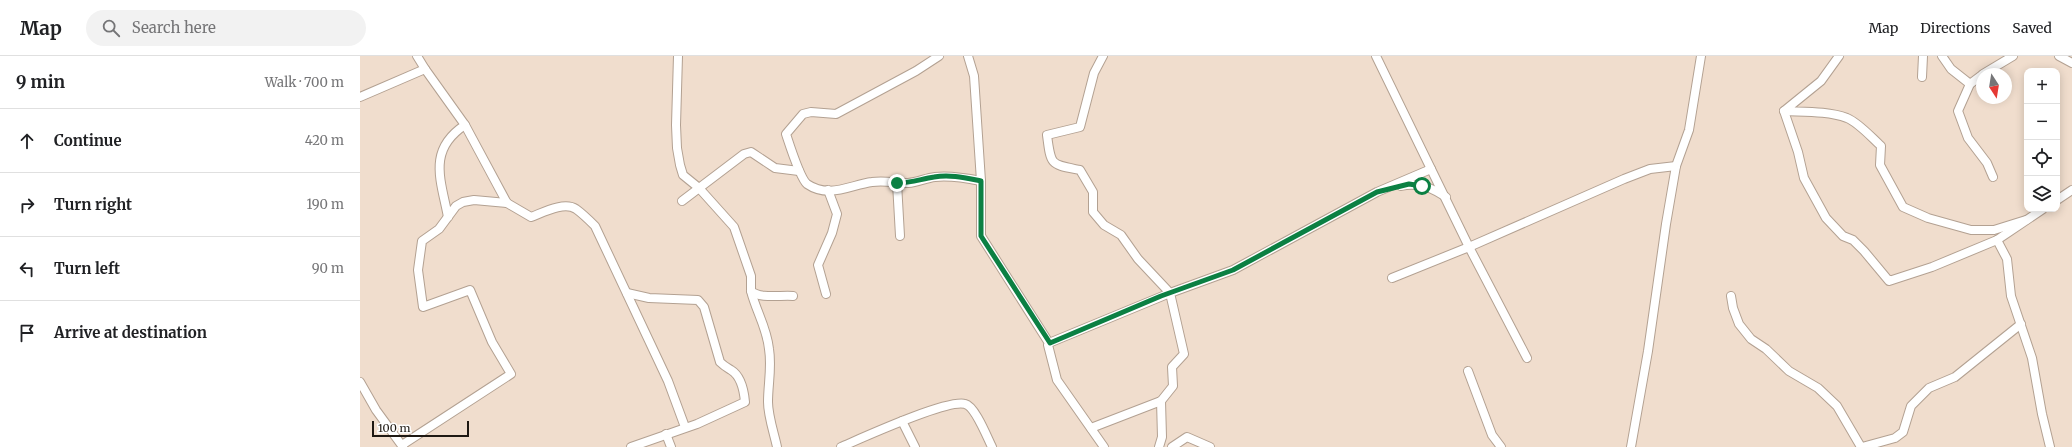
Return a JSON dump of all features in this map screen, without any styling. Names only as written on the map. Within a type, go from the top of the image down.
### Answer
[{"type":"street","points":[[417,56],[465,125],[507,203]]},
{"type":"street","points":[[678,56],[677,148],[683,175],[699,188],[734,227],[751,276],[751,291],[755,309],[765,328],[769,348],[771,364],[768,403],[777,447]]},
{"type":"street","points":[[939,56],[916,71],[836,114],[811,112],[803,114],[786,134],[799,171],[806,183],[828,190],[843,190],[872,182],[913,182],[935,177],[956,176],[981,181]]},
{"type":"street","points":[[968,56],[974,76],[981,181],[981,236],[1050,343],[1048,345],[1057,380],[1104,447]]},
{"type":"street","points":[[1091,428],[1161,401],[1173,386],[1172,367],[1184,354],[1170,293],[1138,259],[1121,236],[1104,225],[1093,212],[1093,192],[1080,170],[1056,166],[1050,158],[1047,135],[1080,127],[1094,73],[1103,56]]},
{"type":"street","points":[[1376,56],[1446,197],[1469,248],[1527,358]]},
{"type":"street","points":[[1632,447],[1676,166],[1689,130],[1701,56]]},
{"type":"street","points":[[1784,111],[1821,81],[1839,56]]},
{"type":"street","points":[[1922,77],[1923,56]]},
{"type":"street","points":[[1942,56],[1951,69],[1970,84]]},
{"type":"street","points":[[1994,68],[2013,56]]},
{"type":"street","points":[[2058,56],[2072,63]]},
{"type":"street","points":[[360,97],[425,69]]},
{"type":"street","points":[[1976,80],[1970,84],[1958,111],[1968,138],[1987,163],[1993,177]]},
{"type":"street","points":[[1784,111],[1817,113],[1847,118],[1866,132],[1881,146],[1880,165],[1903,207],[1928,218],[1971,230],[1994,230],[2026,220]]},
{"type":"street","points":[[1784,111],[1798,152],[1804,178],[1826,218],[1843,236],[1853,240],[1888,281],[1932,267],[1997,240],[2038,212]]},
{"type":"street","points":[[448,217],[440,172],[440,156],[446,141],[465,125]]},
{"type":"street","points":[[682,201],[744,154],[751,152],[775,168],[799,171]]},
{"type":"street","points":[[1392,278],[1469,248],[1624,179],[1650,169],[1676,166]]},
{"type":"street","points":[[1050,343],[1170,293],[1233,270],[1377,192],[1431,169]]},
{"type":"street","points":[[897,183],[900,236]]},
{"type":"street","points":[[1377,192],[1409,184],[1431,188],[1446,197]]},
{"type":"street","points":[[826,294],[818,265],[832,233],[837,214],[828,190]]},
{"type":"street","points":[[2060,198],[2072,190]]},
{"type":"street","points":[[360,382],[376,410],[403,446],[511,374],[492,342],[470,290],[423,307],[418,270],[422,240],[433,234],[456,206],[463,202],[474,200],[507,203],[531,218],[554,209],[568,207],[575,208],[597,228],[668,381],[685,427]]},
{"type":"street","points":[[1997,240],[2007,259],[2011,296],[2032,358],[2042,414],[2050,447]]},
{"type":"street","points":[[751,291],[754,294],[762,296],[792,296]]},
{"type":"street","points":[[627,293],[649,298],[698,300],[704,307],[720,362],[726,368],[732,370],[741,381],[745,402],[697,424],[631,447]]},
{"type":"street","points":[[1731,296],[1732,308],[1739,324],[1751,339],[1766,350],[1789,371],[1818,388],[1837,406],[1861,447],[1896,438],[1903,432],[1910,406],[1929,388],[1960,374],[2021,324]]},
{"type":"street","points":[[1468,371],[1492,435],[1501,447]]},
{"type":"street","points":[[1159,447],[1162,437],[1161,401]]},
{"type":"street","points":[[841,447],[902,421],[953,405],[965,404],[972,408],[992,447]]},
{"type":"street","points":[[902,421],[915,447]]},
{"type":"street","points":[[666,434],[672,447]]},
{"type":"street","points":[[1172,447],[1187,437],[1210,447]]},
{"type":"route","points":[[897,183],[913,182],[935,177],[956,176],[981,181],[981,236],[1006,277],[1050,343],[1161,296],[1233,270],[1377,192],[1409,184],[1422,186]]}]
